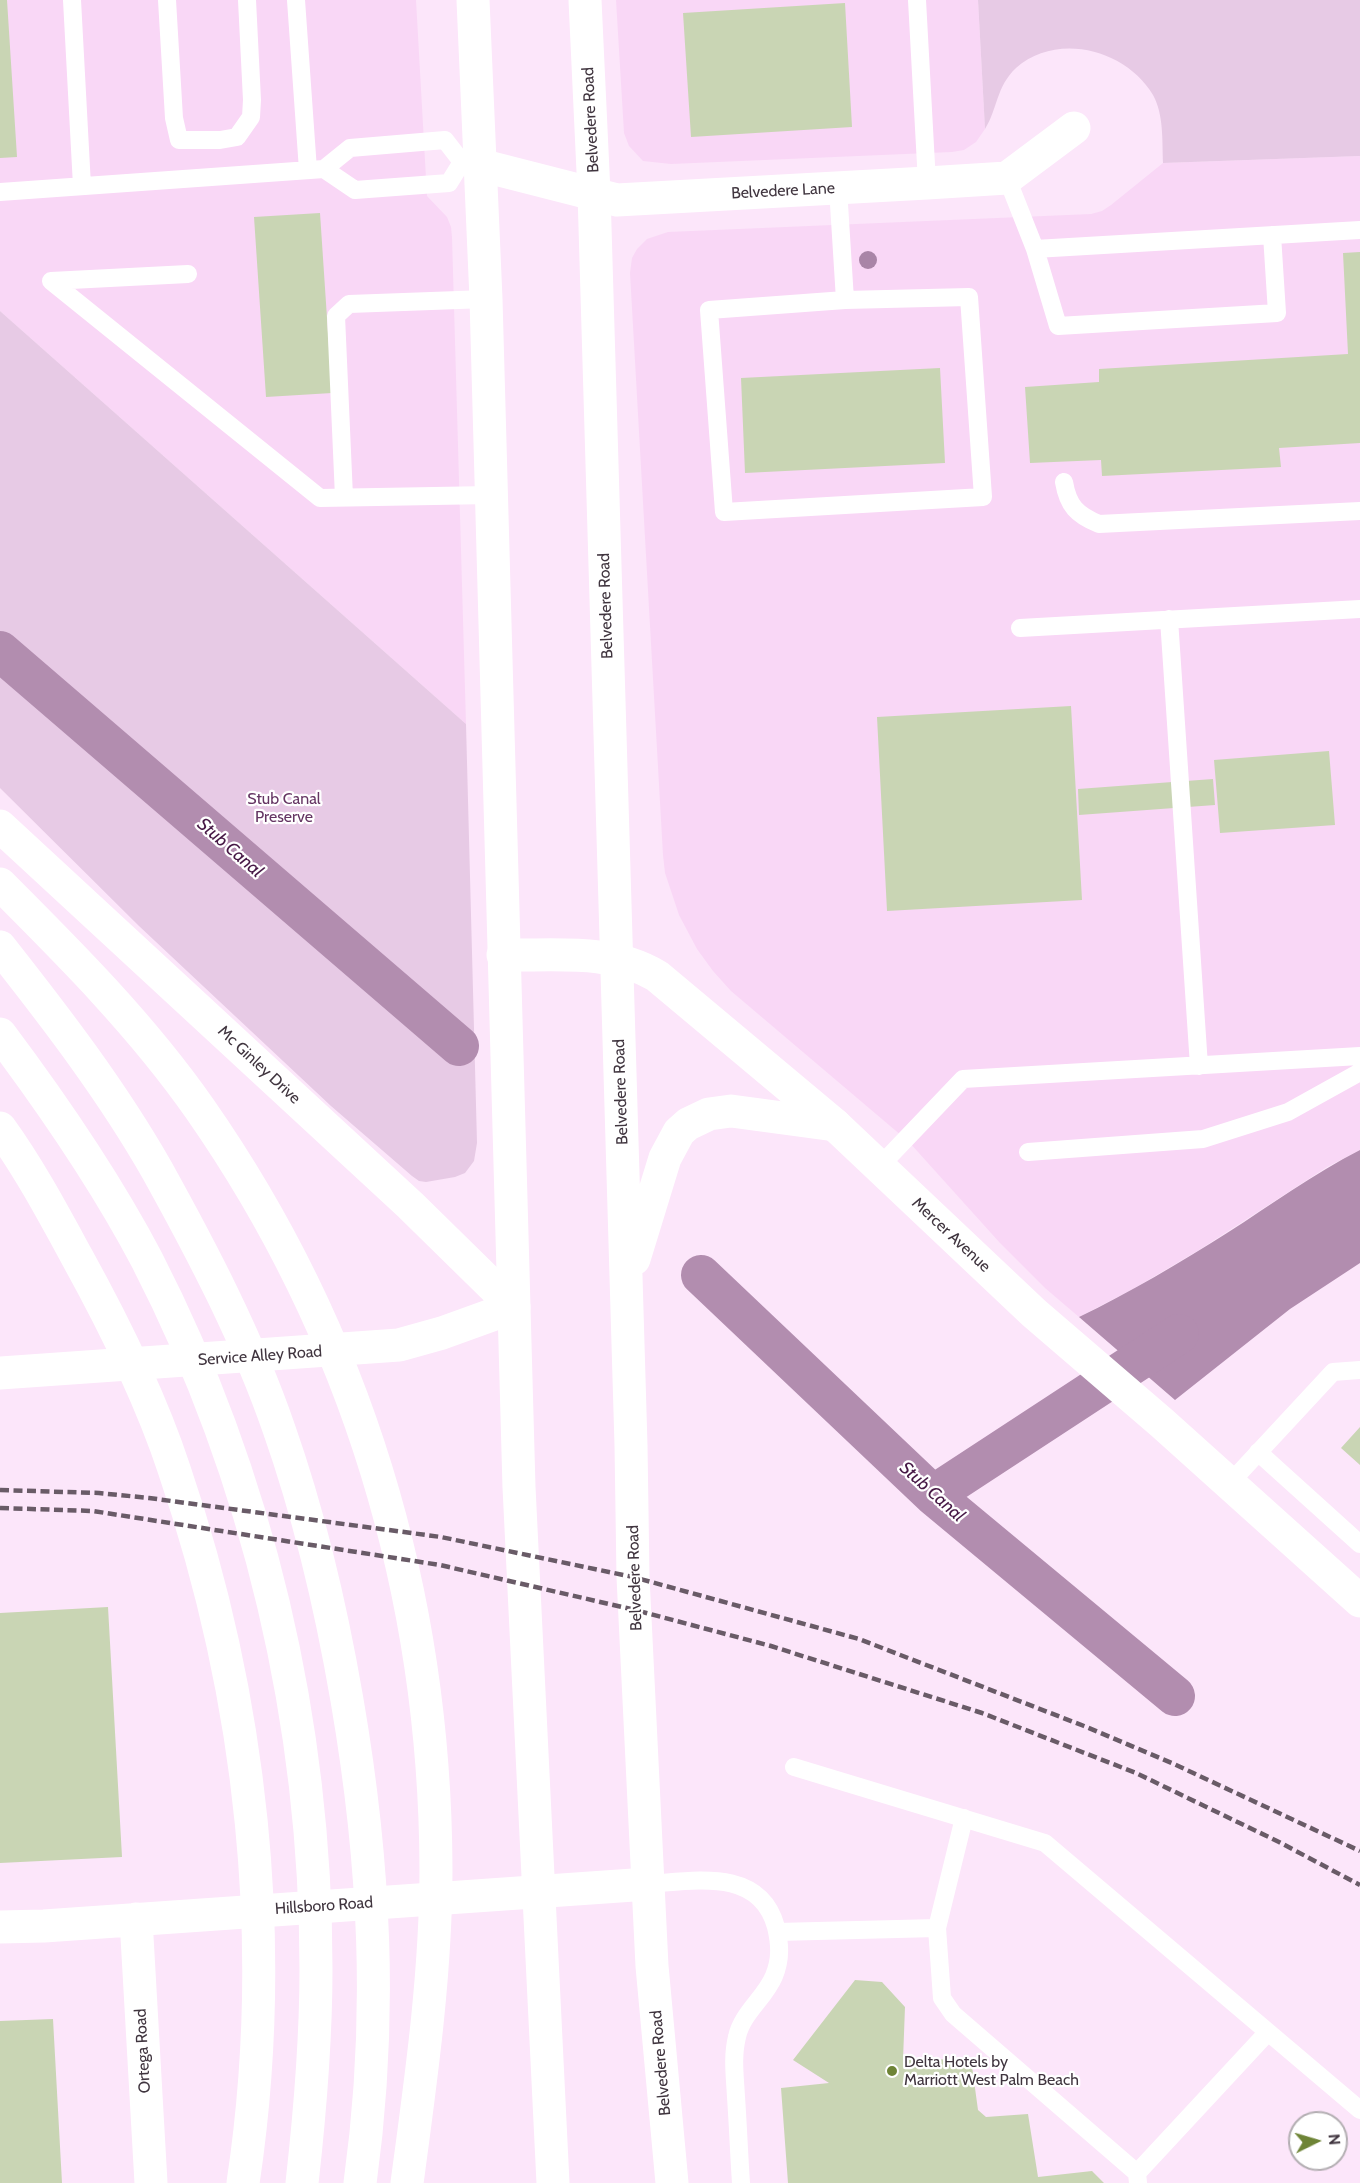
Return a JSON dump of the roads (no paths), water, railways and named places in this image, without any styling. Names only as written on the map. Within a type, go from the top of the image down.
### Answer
[{"type":"main road","points":[[473,0],[471,163],[486,299],[519,1487],[553,2183]]},
{"type":"main road","name":"Belvedere Road","points":[[585,0],[594,193],[633,1577],[652,1966],[672,2183]]},
{"type":"main road","points":[[1007,178],[1074,129]]},
{"type":"main road","name":"Belvedere Lane","points":[[471,163],[617,200],[1007,178]]},
{"type":"main road","name":"Mc Ginley Drive","points":[[0,826],[410,1205],[514,1307]]},
{"type":"main road","points":[[0,884],[76,961],[144,1036],[198,1106],[248,1182],[293,1264],[329,1339],[359,1415],[384,1494],[403,1566],[417,1638],[428,1721],[434,1795],[436,1870],[434,1941],[417,2107],[406,2183]]},
{"type":"main road","points":[[0,947],[57,1019],[112,1099],[155,1168],[201,1251],[243,1340],[278,1426],[303,1502],[324,1580],[340,1658],[356,1748],[367,1835],[373,1916],[375,1998],[372,2082],[360,2183]]},
{"type":"main road","name":"Mercer Avenue","points":[[503,956],[586,956],[617,959],[633,963],[657,976],[835,1125],[1034,1313],[1162,1423],[1360,1601]]},
{"type":"main road","points":[[0,1034],[76,1140],[116,1204],[165,1298],[207,1393],[231,1455],[272,1595],[287,1666],[299,1742],[314,1895],[316,1968],[314,2043],[302,2183]]},
{"type":"main road","points":[[626,1284],[665,1158],[679,1132],[688,1124],[709,1114],[731,1111],[835,1125]]},
{"type":"main road","points":[[0,1128],[52,1210],[95,1290],[138,1378],[174,1467],[200,1553],[221,1637],[237,1718],[250,1806],[258,1888],[257,2061],[243,2183]]},
{"type":"main road","name":"Service Alley Road","points":[[0,1373],[399,1346],[514,1307]]},
{"type":"main road","name":"Hillsboro Road","points":[[0,1927],[648,1884]]},
{"type":"main road","name":"Ortega Road","points":[[136,1919],[151,2183]]},
{"type":"lane","points":[[72,0],[82,186]]},
{"type":"lane","points":[[167,0],[174,117],[179,140],[220,140],[237,137],[251,117],[247,0]]},
{"type":"lane","points":[[296,0],[316,170]]},
{"type":"lane","points":[[917,0],[927,183]]},
{"type":"lane","points":[[0,192],[316,170],[350,148],[445,140],[471,163],[449,183],[355,190],[316,170]]},
{"type":"lane","points":[[1007,178],[1035,249],[1058,326],[1276,313],[1272,235]]},
{"type":"lane","points":[[838,188],[845,300]]},
{"type":"lane","points":[[1035,249],[1360,230]]},
{"type":"lane","points":[[188,274],[51,280],[320,498],[491,495]]},
{"type":"lane","points":[[969,297],[983,497],[724,512],[709,310],[845,300],[969,297]]},
{"type":"lane","points":[[344,497],[336,316],[349,304],[486,299]]},
{"type":"lane","points":[[1064,482],[1066,496],[1074,509],[1085,519],[1100,524],[1360,511]]},
{"type":"lane","points":[[1020,628],[1360,609]]},
{"type":"lane","points":[[1169,619],[1199,1066]]},
{"type":"lane","points":[[879,1167],[963,1079],[1360,1056]]},
{"type":"lane","points":[[1028,1152],[1203,1139],[1288,1112],[1360,1072]]},
{"type":"lane","points":[[1229,1484],[1333,1372],[1360,1370]]},
{"type":"lane","points":[[1258,1452],[1360,1544]]},
{"type":"lane","points":[[794,1767],[1045,1842],[1360,2110]]},
{"type":"lane","points":[[964,1818],[937,1928],[942,1998],[953,2014],[1138,2178],[1268,2032]]},
{"type":"lane","points":[[648,1884],[723,1880],[738,1885],[760,1898],[769,1908],[777,1932],[780,1949],[779,1964],[774,1978],[767,1991],[747,2016],[737,2037],[734,2062],[741,2183]]},
{"type":"lane","points":[[777,1932],[937,1928]]},
{"type":"waterway","name":"Stub Canal","points":[[0,651],[459,1046]]},
{"type":"waterway","name":"Stub Canal","points":[[701,1275],[933,1495],[1175,1696]]},
{"type":"waterway","points":[[933,1495],[1179,1334]]},
{"type":"railway","points":[[0,1490],[99,1493],[149,1498],[441,1537],[633,1577],[859,1639],[1084,1726],[1174,1764],[1360,1851]]},
{"type":"railway","points":[[0,1508],[93,1511],[440,1565],[635,1610],[771,1646],[982,1713],[1136,1773],[1279,1842],[1360,1885]]},
{"type":"place","name":"Delta Hotels by Marriott West Palm Beach","points":[[892,2071]]},
{"type":"park label","name":"Stub Canal Preserve","points":[[284,808]]}]
